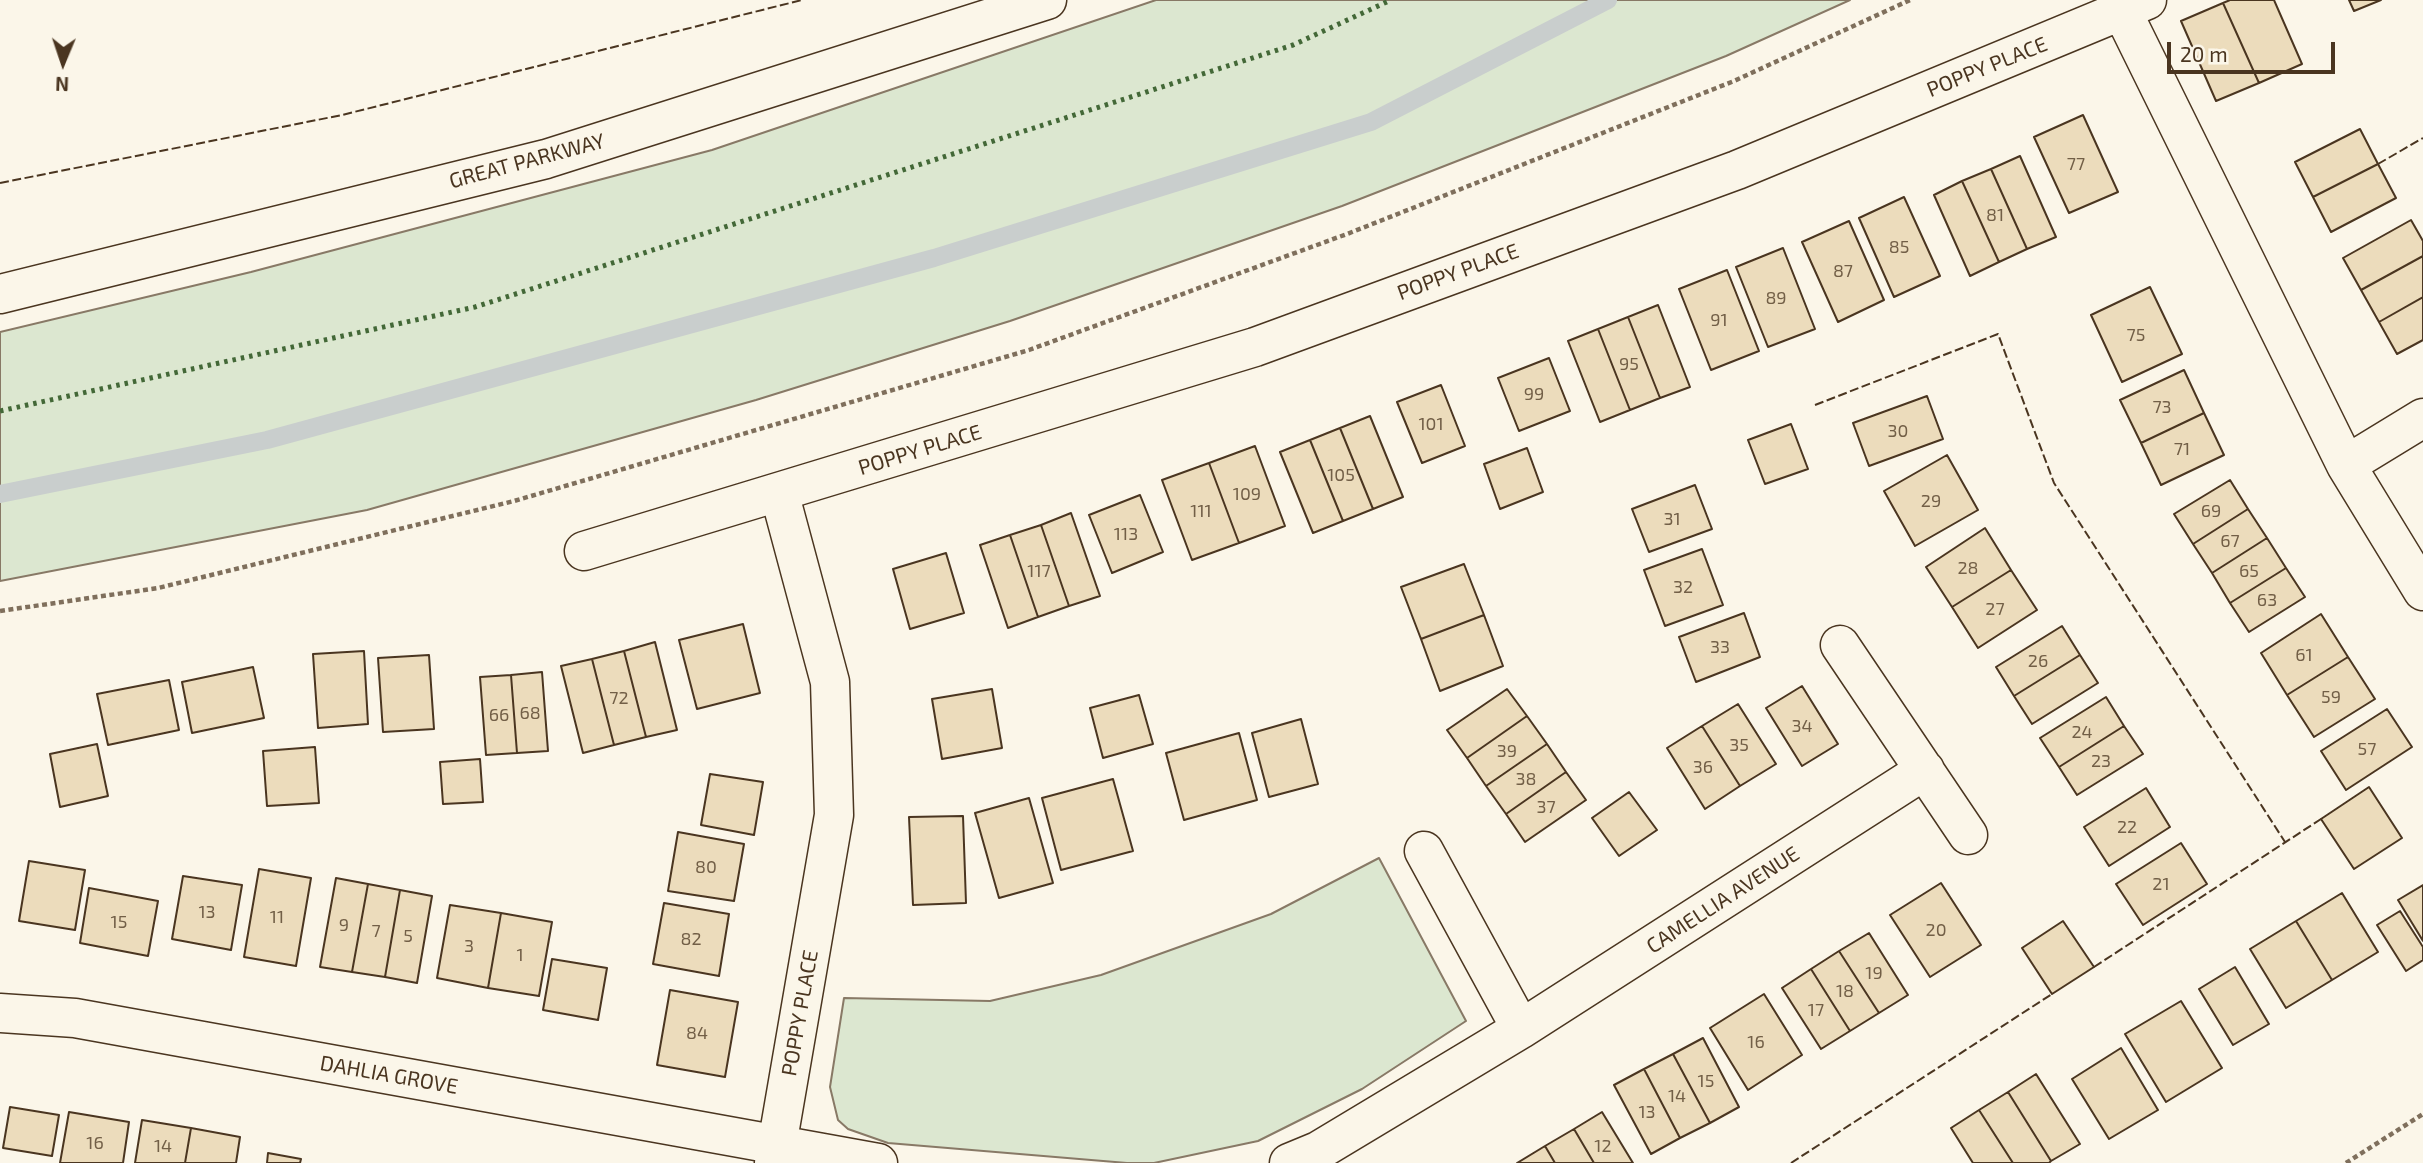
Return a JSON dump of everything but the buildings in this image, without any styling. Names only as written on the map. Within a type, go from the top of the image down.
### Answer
[{"type":"street","name":"GREAT PARKWAY","points":[[0,294],[546,159],[1047,0]]},
{"type":"street","name":"POPPY PLACE","points":[[584,551],[1255,347],[1737,170],[2135,5],[2346,465],[2423,591]]},
{"type":"street","points":[[2346,465],[2423,418]]},
{"type":"street","name":"POPPY PLACE","points":[[776,1154],[834,815],[830,682],[779,492]]},
{"type":"street","points":[[1840,645],[1968,835]]},
{"type":"street","name":"CAMELLIA AVENUE","points":[[1289,1163],[1318,1151],[1521,1029],[1925,770]]},
{"type":"street","points":[[1424,851],[1521,1029]]},
{"type":"street","name":"DAHLIA GROVE","points":[[0,1013],[75,1018],[776,1154]]},
{"type":"street","points":[[776,1154],[878,1163]]},
{"type":"path","points":[[0,611],[158,588],[514,500],[1029,350],[1347,234],[1734,80],[1910,0]]},
{"type":"path","points":[[2346,1163],[2423,1114]]},
{"type":"green space","points":[[1156,0],[1850,0],[1726,56],[1342,206],[1010,321],[756,400],[367,510],[0,581],[0,332],[251,272],[712,150]]},
{"type":"green space","points":[[1379,858],[1466,1021],[1362,1089],[1258,1141],[1154,1163],[1127,1163],[888,1143],[848,1129],[838,1120],[830,1087],[844,998],[990,1001],[1101,975],[1271,914]]},
{"type":"waterway","points":[[0,494],[267,440],[934,258],[1371,122],[1608,0]]},
{"type":"hedge","points":[[0,411],[475,307],[1293,45],[1391,0]]},
{"type":"fence","points":[[0,183],[342,115],[802,0]]},
{"type":"fence","points":[[2378,164],[2423,138]]},
{"type":"fence","points":[[1815,405],[1998,334],[2054,483],[2285,842]]},
{"type":"fence","points":[[2094,967],[2321,819]]},
{"type":"fence","points":[[1791,1163],[2052,994]]}]
